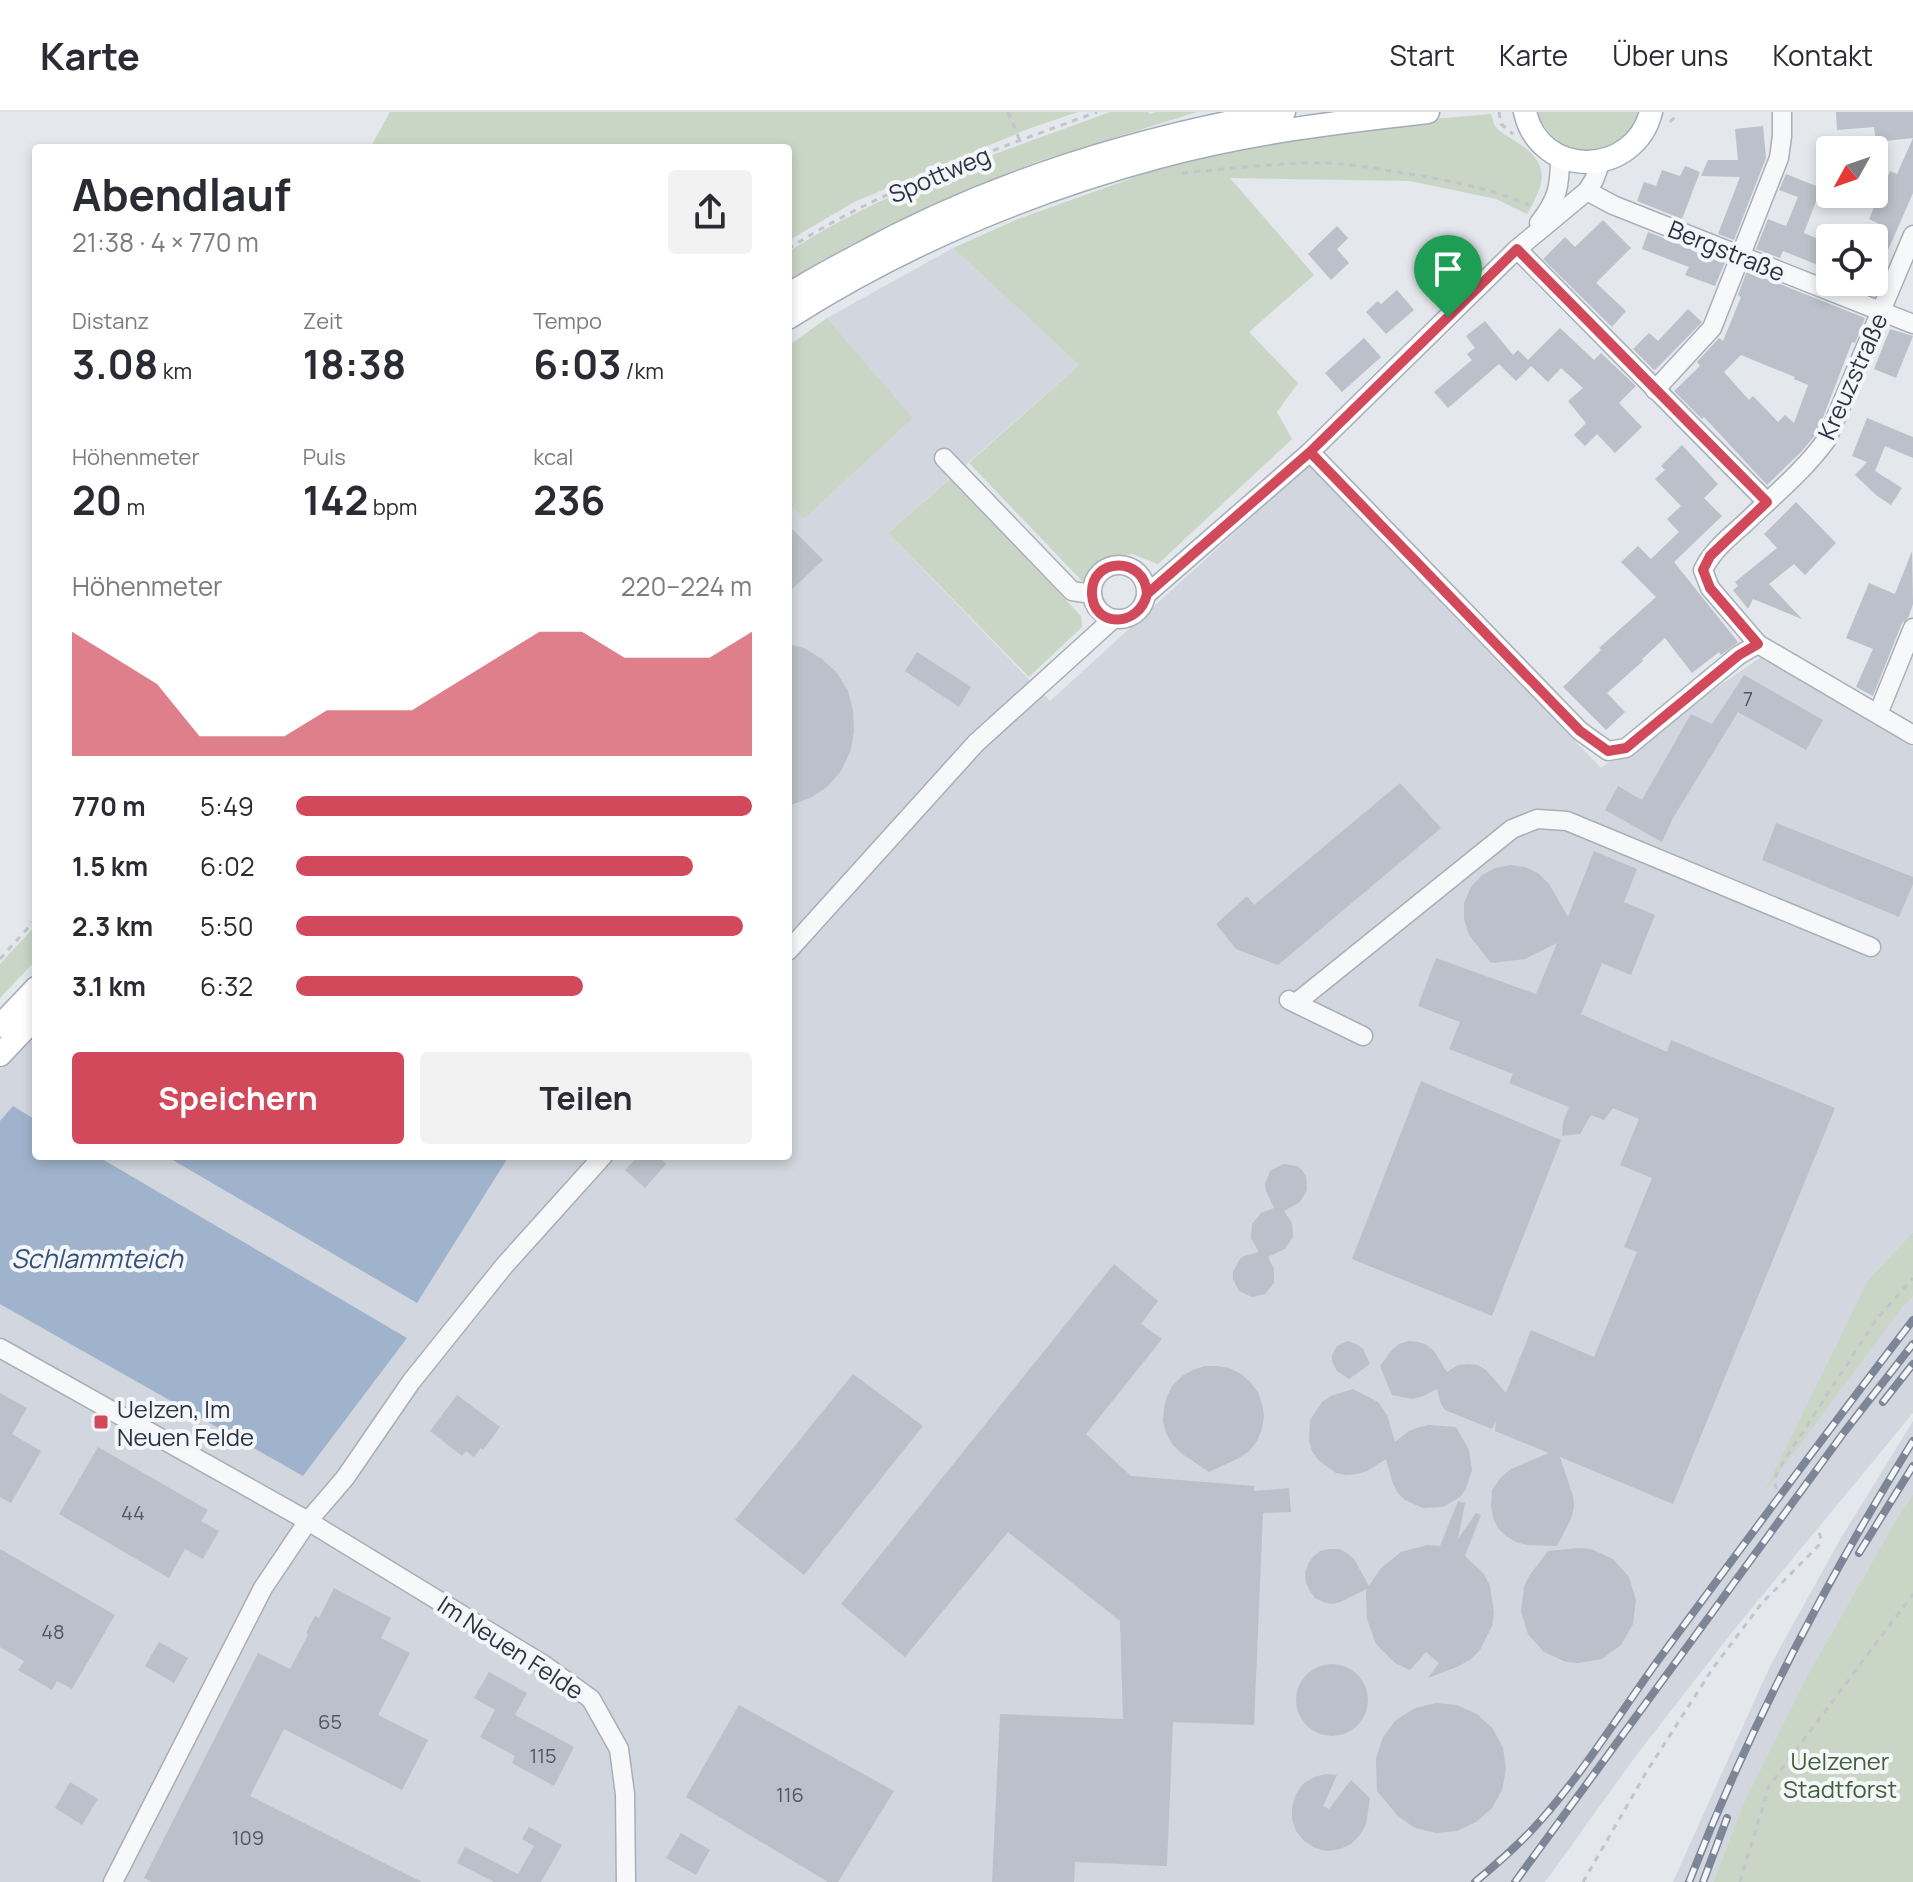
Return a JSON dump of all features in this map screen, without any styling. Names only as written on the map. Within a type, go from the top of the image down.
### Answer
[{"type":"main road","points":[[792,293],[890,238],[966,202],[1046,171],[1155,138],[1284,112]]},
{"type":"main road","points":[[792,316],[898,254],[975,220],[1055,190],[1159,157],[1228,125],[1332,123],[1428,112]]},
{"type":"main road","points":[[1521,114],[1549,149],[1573,161],[1587,162],[1621,154],[1637,140],[1651,112]]},
{"type":"main road","points":[[0,1026],[32,992]]},
{"type":"main road","points":[[0,1055],[32,1021]]},
{"type":"street","points":[[1655,390],[1712,328],[1779,158],[1782,112]]},
{"type":"street","points":[[1517,249],[1557,197],[1560,156]]},
{"type":"street","points":[[1147,594],[1139,573],[1130,567],[1116,565],[1107,567],[1095,579],[1092,594],[1103,615],[1128,619],[1136,614],[1147,594],[1310,452],[1517,249],[1587,191],[1601,161]]},
{"type":"street","name":"Bergstraße","points":[[1587,191],[1613,205],[1913,324]]},
{"type":"street","name":"Kreuzstraße","points":[[1758,644],[1710,588],[1703,570],[1710,556],[1818,452],[1827,439],[1913,235]]},
{"type":"street","points":[[1517,249],[1767,502]]},
{"type":"street","points":[[1310,452],[1580,731],[1608,751],[1626,748],[1739,655],[1758,644],[1913,735]]},
{"type":"street","points":[[944,458],[1072,591],[1092,594]]},
{"type":"street","points":[[792,947],[976,743],[1113,619]]},
{"type":"street","points":[[1878,714],[1913,628]]},
{"type":"street","points":[[1363,1036],[1293,1002],[1512,829],[1537,819],[1567,821],[1871,947]]},
{"type":"street","points":[[113,1882],[263,1588],[308,1521],[345,1478],[411,1382],[494,1278],[599,1160]]},
{"type":"street","name":"Im Neuen Felde","points":[[0,1348],[308,1521],[544,1665],[591,1699],[619,1749],[625,1794],[626,1882]]},
{"type":"path","points":[[1008,112],[1020,141]]},
{"type":"path","name":"Spottweg","points":[[792,247],[858,209],[915,183],[1097,112]]},
{"type":"path","points":[[1675,117],[1681,112]]},
{"type":"path","points":[[1226,169],[1320,163],[1375,168],[1499,192],[1535,209]]},
{"type":"path","points":[[0,959],[32,923]]},
{"type":"path","points":[[1777,1489],[1774,1480],[1782,1464],[1876,1320],[1913,1278]]},
{"type":"path","points":[[1583,1882],[1699,1689],[1762,1603],[1816,1550],[1821,1539],[1819,1532]]},
{"type":"path","points":[[1740,1882],[1769,1786],[1913,1594]]},
{"type":"shaded area","points":[[953,248],[1079,365],[888,533],[1050,701],[1309,465],[1601,768],[1761,657],[1913,747],[1913,1232],[1868,1280],[1900,1310],[1913,1296],[1913,1413],[1733,1631],[1635,1757],[1545,1882],[0,1882],[0,1070],[32,1035],[32,1160],[792,1160],[792,507],[804,519],[913,418],[827,318]]},
{"type":"shaded area","points":[[1913,1421],[1913,1494],[1807,1676],[1744,1802],[1713,1882],[1673,1882],[1770,1666],[1841,1538]]},
{"type":"green space","points":[[390,112],[1078,112],[1028,129],[854,202],[792,239],[792,144],[372,144]]},
{"type":"green space","points":[[1110,112],[1197,112],[1036,162],[951,196],[889,225],[792,279],[792,250],[864,209],[986,157]]},
{"type":"green space","points":[[1537,112],[1642,112],[1632,129],[1619,141],[1589,151],[1559,142]]},
{"type":"green space","points":[[1491,114],[1497,128],[1527,149],[1540,165],[1541,183],[1527,214],[1496,199],[1410,181],[1230,178],[1314,275],[1249,332],[1298,383],[1277,412],[1292,439],[1158,564],[1132,554],[1111,558],[1082,581],[969,463],[1079,365],[953,248],[1018,219],[1152,171],[1254,146],[1353,132],[1365,125]]},
{"type":"green space","points":[[827,318],[913,418],[804,519],[792,507],[792,343]]},
{"type":"green space","points":[[950,479],[1081,616],[1082,627],[1029,677],[888,533]]},
{"type":"green space","points":[[32,929],[32,964],[0,998],[0,964]]},
{"type":"green space","points":[[1913,1232],[1913,1296],[1765,1491],[1868,1280]]},
{"type":"green space","name":"Uelzener Stadtforst","points":[[1913,1494],[1913,1882],[1713,1882],[1744,1802],[1807,1676]]},
{"type":"water","name":"Schlammteich","points":[[13,1106],[32,1118],[32,1160],[104,1160],[407,1338],[303,1476],[0,1304],[0,1121]]},
{"type":"water","name":"Schlammteich","points":[[173,1160],[506,1160],[417,1303]]},
{"type":"building","points":[[1836,112],[1913,112],[1913,138],[1888,141],[1888,136],[1875,136],[1874,127],[1837,130]]},
{"type":"building","points":[[1763,126],[1766,158],[1734,240],[1718,234],[1740,177],[1701,176],[1708,160],[1738,160],[1735,129]]},
{"type":"building","points":[[1913,138],[1913,193],[1888,250],[1888,224],[1869,219],[1874,208],[1888,208],[1888,176],[1890,171],[1897,174]]},
{"type":"building","points":[[1685,166],[1700,172],[1682,219],[1637,201],[1644,182],[1656,186],[1662,170],[1680,176]]},
{"type":"building","points":[[1786,174],[1816,186],[1816,201],[1804,233],[1816,238],[1816,264],[1783,251],[1780,258],[1756,249],[1768,219],[1786,226],[1798,197],[1779,190]]},
{"type":"building","points":[[1603,220],[1631,248],[1596,283],[1626,311],[1612,327],[1543,259],[1565,237],[1575,247]]},
{"type":"building","points":[[1337,226],[1348,238],[1337,249],[1349,263],[1331,280],[1308,254]]},
{"type":"building","points":[[1648,232],[1725,262],[1715,286],[1685,275],[1689,267],[1642,249]]},
{"type":"building","points":[[1747,271],[1865,318],[1855,343],[1852,342],[1817,433],[1767,485],[1704,417],[1702,419],[1674,391],[1700,366],[1697,362],[1719,338],[1723,341],[1741,297],[1738,295]],"holes":[[[1741,355],[1808,385],[1794,423],[1785,415],[1778,422],[1753,396],[1749,400],[1724,372]]]},
{"type":"building","points":[[1397,290],[1414,310],[1386,334],[1366,312]]},
{"type":"building","points":[[1688,309],[1702,322],[1653,369],[1633,349],[1649,333],[1658,341]]},
{"type":"building","points":[[1485,321],[1513,355],[1518,350],[1528,360],[1560,328],[1594,360],[1601,353],[1636,386],[1619,403],[1642,427],[1615,453],[1597,434],[1585,446],[1574,435],[1586,423],[1568,401],[1583,388],[1561,368],[1548,382],[1531,366],[1516,381],[1499,364],[1448,408],[1434,392],[1472,360],[1467,354],[1475,348],[1466,336]]},
{"type":"building","points":[[1890,329],[1913,336],[1896,378],[1874,369]]},
{"type":"building","points":[[1364,338],[1381,357],[1342,392],[1325,373]]},
{"type":"building","points":[[1867,418],[1913,437],[1913,458],[1885,446],[1875,471],[1902,488],[1891,505],[1855,475],[1867,462],[1852,456]]},
{"type":"building","points":[[1682,445],[1718,484],[1704,498],[1722,516],[1674,562],[1738,642],[1692,673],[1665,638],[1607,693],[1625,712],[1606,730],[1563,687],[1601,650],[1599,648],[1656,597],[1621,562],[1638,546],[1651,559],[1679,532],[1667,519],[1681,506],[1655,479],[1665,470],[1661,466]]},
{"type":"building","points":[[1796,502],[1836,543],[1805,575],[1794,564],[1769,584],[1802,619],[1753,599],[1748,609],[1733,590],[1738,586],[1735,582],[1777,548],[1764,534]]},
{"type":"building","points":[[792,529],[823,560],[792,589]]},
{"type":"building","points":[[1912,551],[1913,604],[1908,618],[1902,623],[1873,696],[1856,687],[1873,649],[1846,638],[1869,583],[1895,594]]},
{"type":"building","points":[[792,645],[822,659],[837,673],[848,691],[853,711],[854,732],[850,752],[841,771],[827,787],[792,805]]},
{"type":"building","points":[[917,652],[971,687],[959,707],[905,671]]},
{"type":"building","points":[[1744,675],[1823,720],[1806,750],[1738,712],[1673,818],[1662,842],[1605,810],[1618,786],[1642,800],[1691,714],[1712,724]]},
{"type":"building","points":[[1400,783],[1441,828],[1278,965],[1236,949],[1216,924],[1247,896],[1254,905]]},
{"type":"building","points":[[1776,823],[1913,877],[1899,917],[1762,860]]},
{"type":"building","points":[[1594,851],[1637,869],[1624,902],[1655,915],[1631,975],[1602,963],[1581,1014],[1667,1052],[1671,1040],[1835,1108],[1673,1504],[1560,1457],[1573,1496],[1571,1519],[1557,1546],[1527,1545],[1516,1542],[1498,1528],[1491,1507],[1492,1490],[1511,1469],[1549,1453],[1495,1431],[1496,1421],[1492,1429],[1445,1410],[1437,1389],[1412,1399],[1392,1395],[1380,1366],[1399,1344],[1418,1342],[1434,1351],[1447,1372],[1458,1365],[1477,1365],[1486,1370],[1506,1393],[1531,1330],[1594,1357],[1637,1252],[1624,1247],[1652,1178],[1620,1165],[1639,1119],[1613,1108],[1604,1120],[1591,1115],[1580,1134],[1562,1136],[1569,1107],[1509,1083],[1513,1074],[1449,1049],[1460,1022],[1418,1006],[1436,958],[1536,994],[1557,943],[1525,959],[1491,963],[1469,935],[1464,919],[1464,903],[1471,887],[1482,875],[1510,865],[1525,867],[1538,873],[1549,884],[1568,917]]},
{"type":"building","points":[[1421,1081],[1561,1140],[1492,1316],[1352,1259]]},
{"type":"building","points":[[634,1160],[662,1160],[666,1164],[645,1188],[625,1170]]},
{"type":"building","points":[[1283,1164],[1302,1170],[1306,1176],[1307,1190],[1300,1202],[1284,1211],[1292,1223],[1293,1237],[1285,1249],[1268,1257],[1274,1269],[1274,1283],[1265,1294],[1252,1297],[1239,1291],[1233,1272],[1244,1256],[1259,1252],[1251,1238],[1252,1224],[1261,1213],[1274,1208],[1265,1184],[1270,1171]]},
{"type":"building","points":[[1114,1264],[1158,1301],[1141,1324],[1162,1339],[1086,1434],[1131,1476],[1254,1486],[1254,1491],[1289,1488],[1291,1512],[1263,1513],[1254,1725],[1173,1722],[1167,1866],[1075,1862],[1074,1882],[992,1882],[1000,1714],[1123,1719],[1120,1621],[1008,1532],[905,1657],[841,1604]]},
{"type":"building","points":[[1348,1341],[1363,1349],[1370,1364],[1349,1379],[1337,1371],[1332,1361],[1337,1346]]},
{"type":"building","points":[[1205,1366],[1229,1368],[1241,1374],[1258,1392],[1264,1416],[1257,1441],[1249,1451],[1209,1472],[1172,1444],[1163,1421],[1167,1396],[1173,1385],[1182,1376]]},
{"type":"building","points":[[853,1374],[923,1426],[804,1575],[735,1520]]},
{"type":"building","points":[[1353,1389],[1378,1402],[1387,1415],[1395,1442],[1419,1427],[1456,1427],[1469,1450],[1472,1470],[1460,1497],[1443,1507],[1423,1508],[1405,1500],[1398,1493],[1386,1459],[1367,1471],[1346,1475],[1336,1473],[1318,1460],[1309,1441],[1310,1420],[1322,1402]]},
{"type":"building","points":[[0,1393],[27,1408],[12,1434],[41,1451],[11,1503],[0,1497]]},
{"type":"building","points":[[457,1395],[500,1427],[474,1457],[466,1451],[462,1456],[430,1431]]},
{"type":"building","points":[[98,1447],[208,1510],[201,1521],[219,1531],[203,1559],[185,1549],[169,1578],[59,1514]]},
{"type":"building","points":[[1458,1501],[1465,1503],[1458,1539],[1476,1513],[1481,1515],[1465,1556],[1484,1574],[1490,1586],[1494,1613],[1492,1626],[1480,1650],[1471,1659],[1428,1678],[1439,1663],[1426,1652],[1410,1670],[1395,1663],[1376,1644],[1367,1619],[1367,1589],[1340,1602],[1323,1602],[1310,1591],[1305,1573],[1308,1564],[1320,1551],[1339,1549],[1354,1559],[1369,1586],[1380,1569],[1401,1552],[1427,1545],[1440,1546]]},
{"type":"building","points":[[0,1549],[115,1615],[72,1689],[57,1681],[52,1690],[18,1670],[24,1661],[0,1647]]},
{"type":"building","points":[[1591,1549],[1613,1559],[1629,1577],[1636,1600],[1633,1624],[1621,1645],[1602,1659],[1578,1663],[1566,1662],[1544,1652],[1528,1634],[1521,1611],[1524,1587],[1548,1551]]},
{"type":"building","points":[[334,1588],[391,1618],[381,1638],[410,1653],[378,1715],[428,1740],[402,1790],[284,1729],[250,1796],[422,1882],[152,1882],[144,1878],[258,1653],[290,1669],[315,1616],[319,1618]]},
{"type":"building","points":[[159,1642],[188,1658],[174,1683],[145,1666]]},
{"type":"building","points":[[1332,1664],[1358,1674],[1368,1700],[1358,1726],[1332,1736],[1306,1726],[1296,1700],[1306,1674]]},
{"type":"building","points":[[489,1672],[527,1693],[515,1715],[574,1747],[554,1786],[512,1763],[515,1756],[480,1737],[495,1710],[474,1698]]},
{"type":"building","points":[[1436,1703],[1457,1705],[1477,1714],[1493,1729],[1503,1748],[1506,1769],[1502,1790],[1492,1808],[1476,1822],[1457,1831],[1436,1833],[1415,1828],[1398,1816],[1377,1791],[1376,1758],[1383,1737],[1396,1720],[1415,1708]]},
{"type":"building","points":[[739,1705],[894,1791],[838,1882],[828,1882],[686,1797]]},
{"type":"building","points":[[1326,1774],[1337,1775],[1323,1806],[1329,1809],[1351,1780],[1370,1798],[1366,1824],[1360,1835],[1351,1844],[1327,1851],[1304,1841],[1292,1819],[1296,1794],[1303,1784]]},
{"type":"building","points":[[70,1782],[98,1799],[82,1825],[55,1808]]},
{"type":"building","points":[[529,1827],[562,1845],[541,1882],[494,1882],[457,1863],[465,1847],[518,1874],[534,1846],[522,1839]]},
{"type":"building","points":[[681,1833],[710,1850],[696,1875],[666,1858]]},
{"type":"railway","points":[[1475,1882],[1525,1837],[1573,1781],[1659,1659],[1913,1320]]},
{"type":"railway","points":[[1515,1882],[1845,1431],[1913,1344]]},
{"type":"railway","points":[[1883,1402],[1913,1364]]},
{"type":"railway","points":[[1689,1882],[1737,1768],[1791,1656],[1850,1547],[1913,1441]]},
{"type":"railway","points":[[1859,1553],[1913,1466]]},
{"type":"railway","points":[[1703,1882],[1727,1818]]},
{"type":"place","name":"Uelzen, Im Neuen Felde","points":[[101,1422]]},
{"type":"route","points":[[1448,317],[1310,452],[1147,594],[1136,614],[1128,619],[1108,618],[1093,602],[1095,579],[1107,567],[1116,565],[1135,569],[1143,578],[1147,594],[1228,523],[1310,452],[1580,731],[1608,751],[1626,748],[1739,655],[1758,644],[1710,588],[1703,570],[1710,556],[1767,502],[1517,249],[1448,317]]}]
